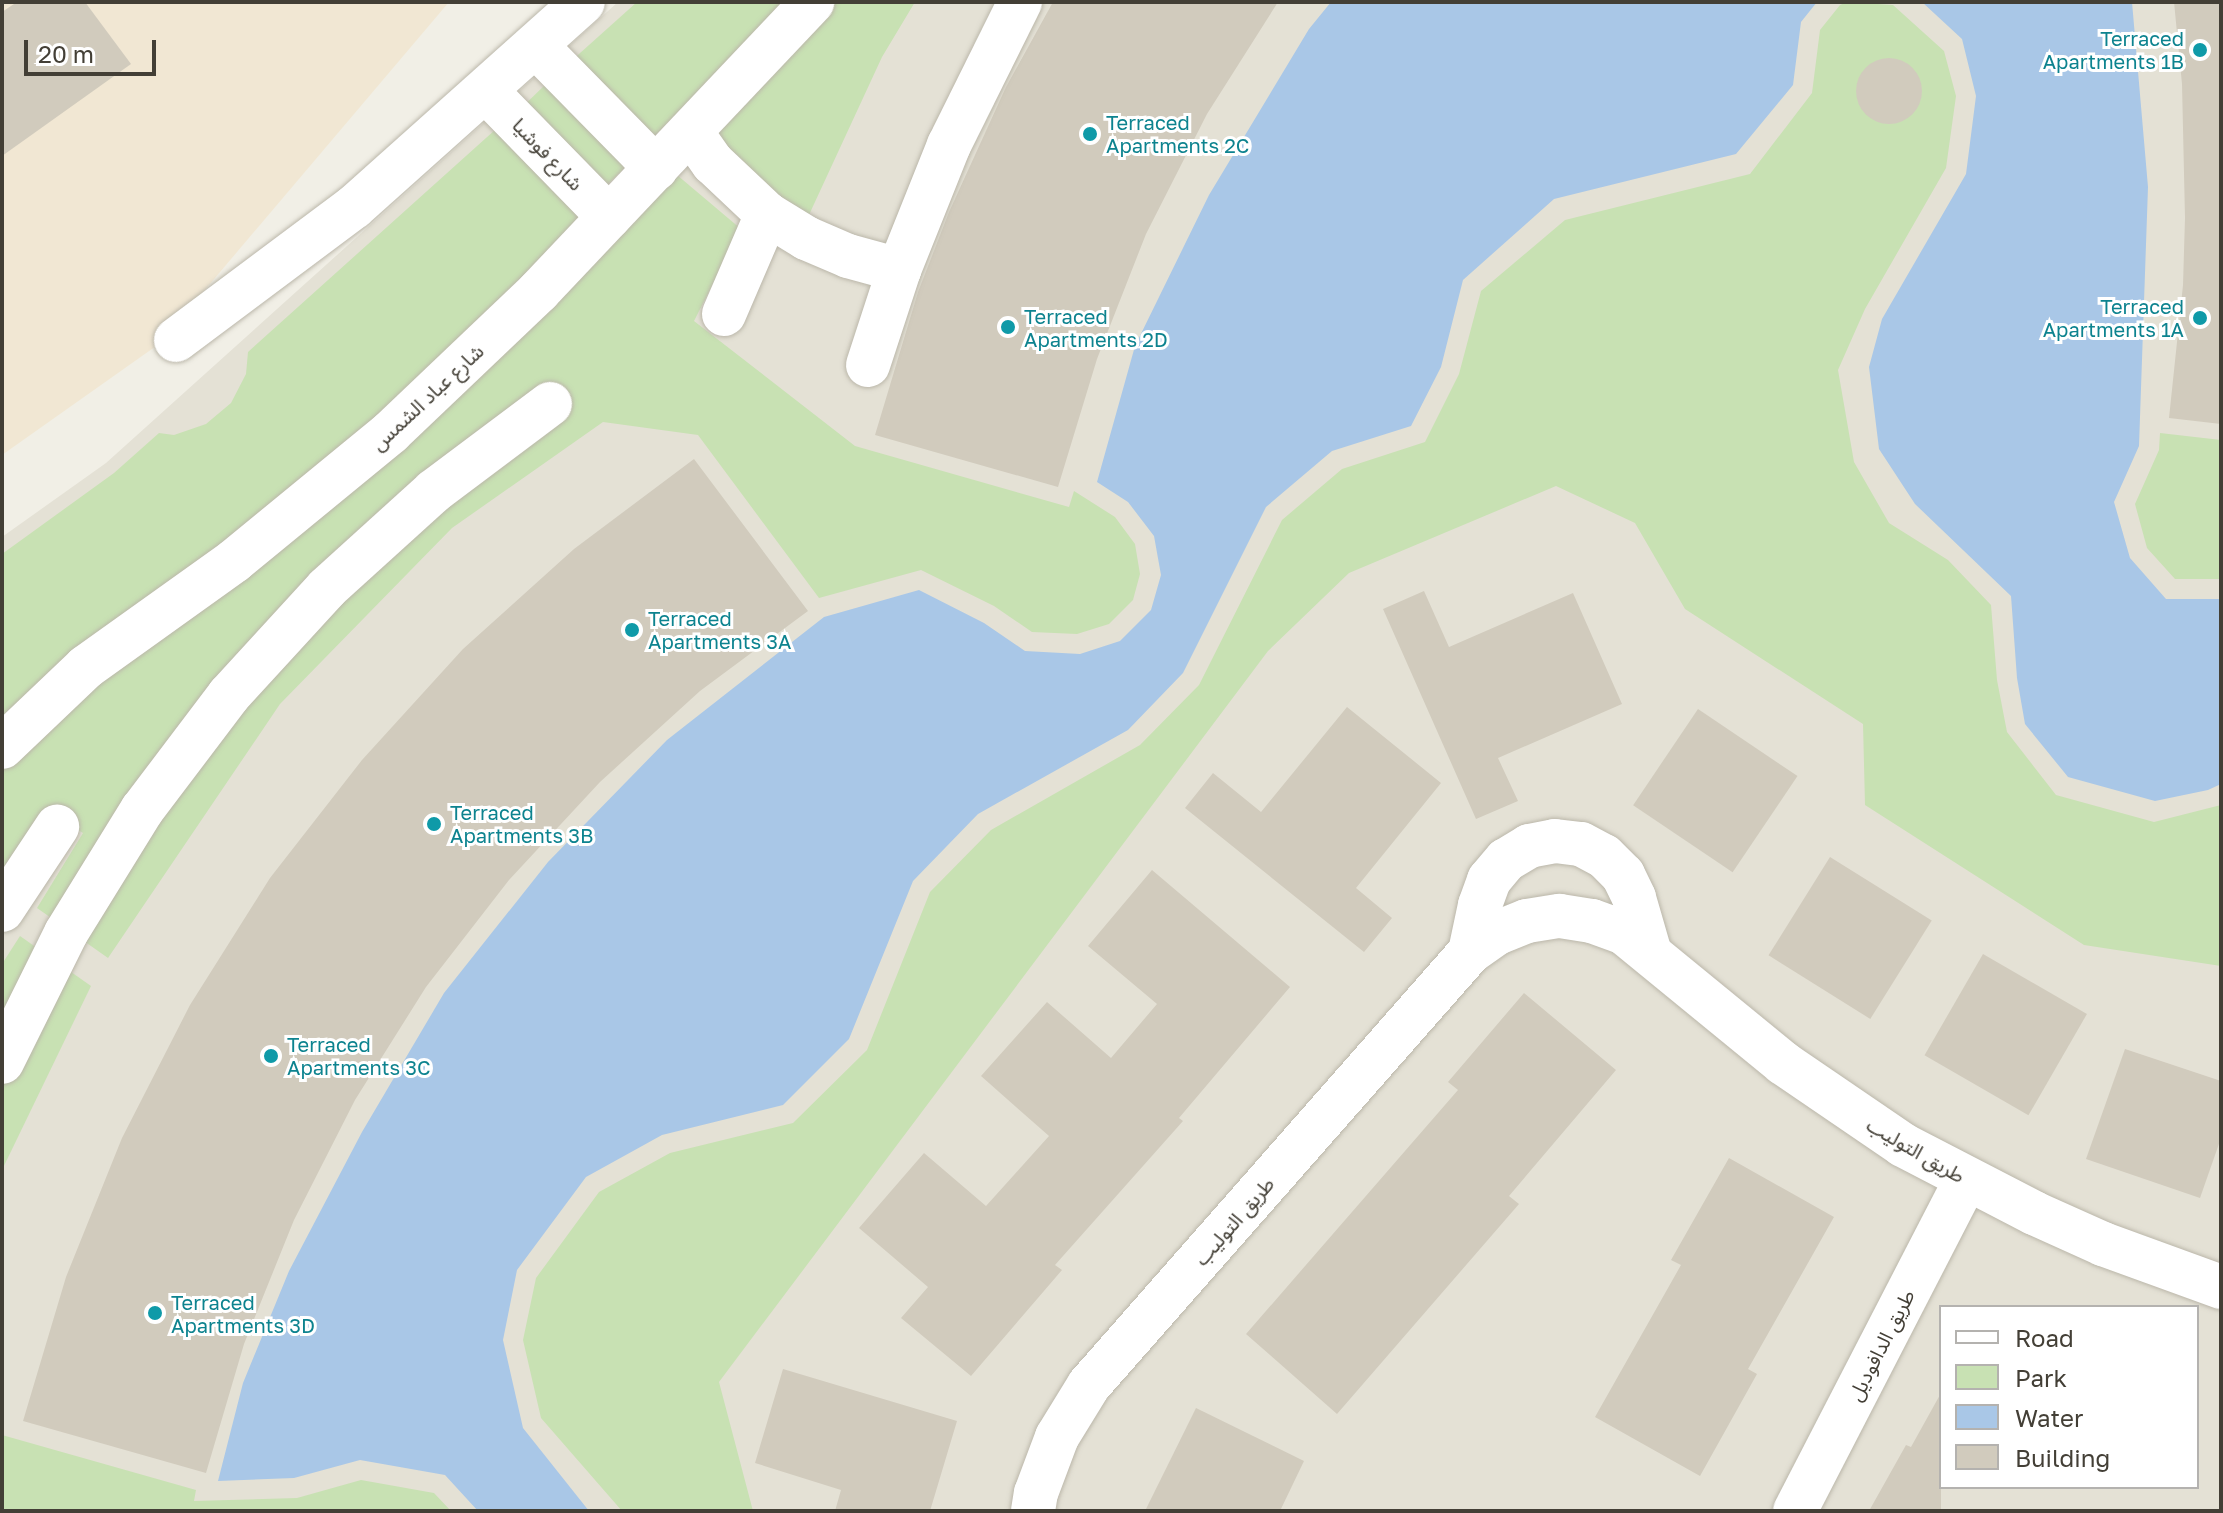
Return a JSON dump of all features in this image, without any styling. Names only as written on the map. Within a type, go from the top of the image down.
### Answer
[{"type":"street","points":[[176,340],[354,207],[537,47],[583,2]]},
{"type":"street","name":"شارع عباد الشمس","points":[[2,747],[86,667],[234,561],[380,442],[466,363],[691,132],[812,2]]},
{"type":"street","points":[[868,365],[899,270],[949,145],[1020,2]]},
{"type":"street","points":[[537,47],[656,168]]},
{"type":"street","name":"شارع فوشيا","points":[[486,91],[609,217]]},
{"type":"street","points":[[691,132],[713,163],[767,214],[806,238],[848,256],[899,270]]},
{"type":"street","points":[[724,314],[767,214]]},
{"type":"street","points":[[2,1062],[66,933],[142,810],[239,684],[327,588],[434,491],[550,404]]},
{"type":"street","points":[[57,827],[5,898],[66,933]]},
{"type":"street","name":"طريق التوليب","points":[[1470,952],[1489,880],[1506,860],[1529,846],[1555,841],[1592,850],[1604,856],[1623,875],[1634,898],[1649,950]]},
{"type":"street","name":"طريق التوليب","points":[[1033,1511],[1057,1437],[1089,1385],[1470,952],[1497,933],[1527,921],[1560,916],[1592,921],[1623,932],[1649,950],[1783,1063],[1903,1145],[1966,1180],[2103,1244],[2221,1287]]},
{"type":"street","name":"طريق الدافوديل","points":[[1795,1511],[1966,1180]]},
{"type":"shaded area","points":[[2,2],[449,2],[159,344],[2,455]]},
{"type":"shaded area","points":[[618,2],[2221,2],[2221,1511],[2,1511],[2,537],[106,463]]},
{"type":"green space","points":[[637,2],[786,2],[639,152],[560,71]]},
{"type":"green space","points":[[823,2],[915,2],[882,57],[802,230],[682,145]]},
{"type":"green space","points":[[1847,2],[1893,5],[1944,51],[1956,96],[1946,168],[1865,309],[1838,370],[1854,462],[1889,523],[1948,560],[1991,605],[1997,680],[2007,732],[2056,795],[2154,822],[2221,805],[2221,966],[2084,945],[1865,805],[1863,724],[1685,609],[1635,523],[1556,486],[1349,573],[1268,651],[719,1382],[753,1511],[622,1511],[541,1418],[523,1340],[536,1278],[599,1192],[670,1153],[793,1123],[867,1050],[930,892],[991,830],[1140,745],[1199,685],[1282,520],[1342,469],[1425,442],[1459,374],[1481,291],[1565,220],[1750,174],[1812,93],[1820,30],[1840,5]]},
{"type":"green space","points":[[546,84],[626,167],[592,199],[512,117]]},
{"type":"green space","points":[[496,129],[580,217],[391,411],[2,728],[2,554],[114,473],[159,433],[174,435],[206,424],[231,403],[246,374],[248,352]]},
{"type":"green space","points":[[664,164],[741,229],[694,321],[855,446],[1069,507],[1074,491],[1115,517],[1135,544],[1140,574],[1133,600],[1109,624],[1077,634],[1032,632],[994,606],[921,570],[819,598],[698,435],[603,422],[452,528],[280,704],[108,958],[37,908],[83,833],[56,816],[2,884],[2,764]]},
{"type":"green space","points":[[2160,433],[2221,440],[2221,579],[2175,579],[2147,548],[2135,504],[2159,450]]},
{"type":"green space","points":[[20,936],[91,986],[2,1170],[2,964]]},
{"type":"green space","points":[[2,1435],[196,1490],[194,1501],[297,1498],[361,1480],[434,1493],[451,1511],[2,1511]]},
{"type":"water","points":[[1331,2],[1817,2],[1801,22],[1793,85],[1736,154],[1554,199],[1463,280],[1441,367],[1411,426],[1332,451],[1266,507],[1183,673],[1128,730],[978,814],[913,881],[849,1039],[783,1105],[662,1135],[586,1177],[517,1270],[503,1340],[523,1428],[589,1511],[478,1511],[445,1475],[360,1460],[294,1478],[218,1481],[243,1383],[289,1271],[362,1132],[444,993],[548,862],[667,740],[824,617],[919,590],[984,623],[1025,651],[1080,654],[1120,641],[1151,610],[1161,575],[1154,536],[1128,502],[1097,482],[1135,346],[1209,195],[1309,29]]},
{"type":"water","points":[[1922,2],[2132,2],[2148,187],[2139,446],[2114,502],[2130,558],[2166,599],[2221,599],[2221,784],[2208,790],[2155,801],[2068,777],[2025,724],[2017,678],[2011,596],[1915,504],[1879,449],[1869,367],[1882,319],[1966,174],[1976,96],[1962,39]]},
{"type":"building","points":[[17,2],[85,2],[131,64],[2,156],[2,12]]},
{"type":"building","points":[[1053,2],[1278,2],[1207,114],[1146,234],[1097,359],[1058,487],[875,435],[918,292],[949,212],[1006,87]]},
{"type":"building","name":"Terraced Apartments 1A","points":[[2174,2],[2221,2],[2221,424],[2169,418],[2183,285],[2185,218],[2182,84]]},
{"type":"building","points":[[1889,58],[1902,60],[1912,68],[1920,78],[1920,104],[1912,114],[1902,122],[1889,124],[1876,122],[1866,114],[1858,104],[1856,91],[1858,78],[1866,68],[1876,60]]},
{"type":"building","points":[[694,459],[808,611],[700,691],[600,782],[509,880],[426,987],[355,1100],[294,1220],[244,1344],[206,1473],[23,1421],[66,1277],[122,1138],[190,1005],[270,878],[362,760],[463,649],[574,549]]},
{"type":"building","points":[[1424,591],[1449,647],[1573,593],[1622,704],[1498,758],[1518,801],[1476,819],[1383,609]]},
{"type":"building","points":[[1347,707],[1441,783],[1356,888],[1392,918],[1364,952],[1185,808],[1213,773],[1261,812]]},
{"type":"building","points":[[1698,709],[1797,776],[1733,872],[1633,805]]},
{"type":"building","points":[[1830,857],[1932,921],[1870,1019],[1769,955]]},
{"type":"building","points":[[1152,870],[1290,987],[1179,1118],[1183,1121],[1055,1265],[1062,1270],[971,1376],[901,1318],[928,1287],[859,1228],[924,1153],[986,1206],[1049,1136],[981,1076],[1047,1002],[1111,1058],[1157,1004],[1088,946]]},
{"type":"building","points":[[1983,954],[2087,1014],[2028,1115],[1924,1055]]},
{"type":"building","points":[[1524,993],[1616,1070],[1509,1196],[1519,1204],[1337,1414],[1246,1334],[1458,1090],[1448,1082]]},
{"type":"building","points":[[2125,1049],[2221,1081],[2221,1138],[2200,1198],[2086,1159]]},
{"type":"building","points":[[1729,1158],[1834,1217],[1748,1369],[1757,1374],[1700,1476],[1595,1417],[1681,1265],[1671,1260]]},
{"type":"building","points":[[783,1369],[957,1421],[930,1511],[835,1511],[841,1490],[755,1463]]},
{"type":"building","points":[[1939,1397],[1941,1511],[1869,1511],[1906,1445],[1911,1447]]},
{"type":"building","points":[[1196,1408],[1304,1461],[1280,1511],[1145,1511]]},
{"type":"place","name":"Terraced Apartments 1B","points":[[2200,50]]},
{"type":"place","name":"Terraced Apartments 2C","points":[[1090,134]]},
{"type":"place","name":"Terraced Apartments 1A","points":[[2200,318]]},
{"type":"place","name":"Terraced Apartments 2D","points":[[1008,327]]},
{"type":"place","name":"Terraced Apartments 3A","points":[[632,630]]},
{"type":"place","name":"Terraced Apartments 3B","points":[[434,824]]},
{"type":"place","name":"Terraced Apartments 3C","points":[[271,1056]]},
{"type":"place","name":"Terraced Apartments 3D","points":[[155,1313]]}]
